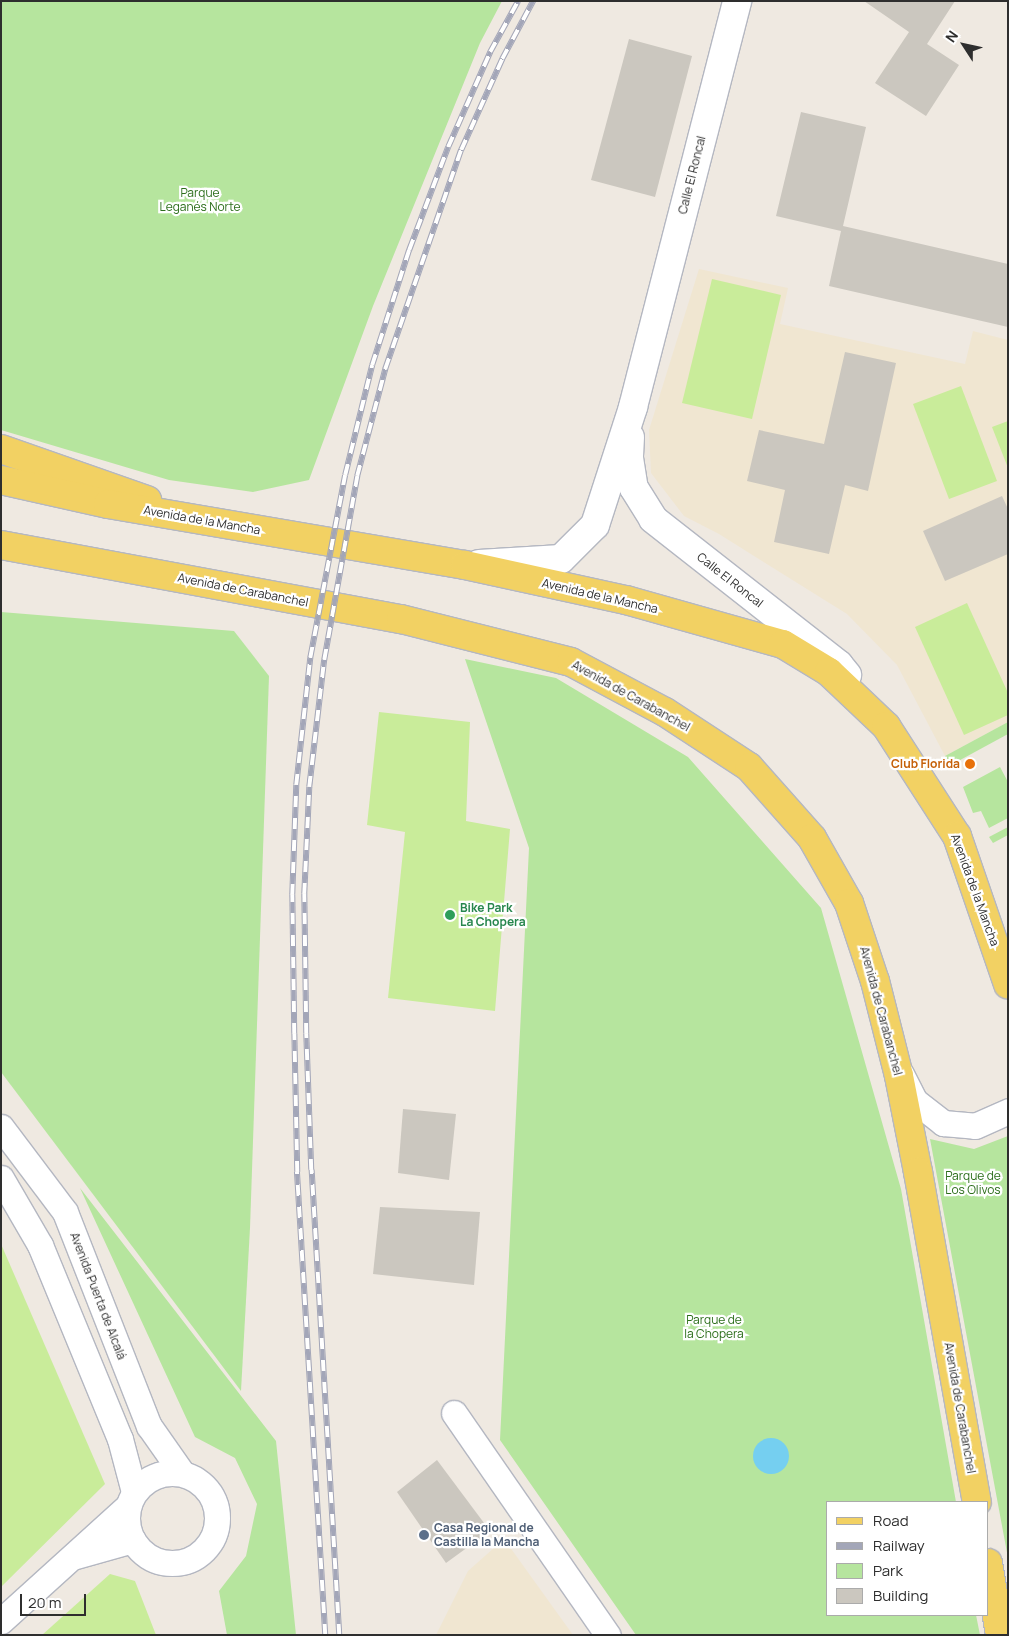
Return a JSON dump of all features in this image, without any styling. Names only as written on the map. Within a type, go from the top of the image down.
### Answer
[{"type":"main road","points":[[1,449],[114,486],[187,516]]},
{"type":"main road","name":"Avenida de la Mancha","points":[[1,480],[66,496],[465,565],[626,600],[783,644],[829,672],[886,726],[957,836],[1008,984]]},
{"type":"main road","name":"Avenida de Carabanchel","points":[[1,546],[474,635],[571,662],[665,712],[749,767],[812,838],[849,903],[875,981],[897,1066],[977,1501]]},
{"type":"main road","points":[[989,1569],[1000,1635]]},
{"type":"street","name":"Calle El Roncal","points":[[465,565],[561,559],[586,536],[595,524],[633,407],[737,1]]},
{"type":"street","name":"Calle El Roncal","points":[[633,407],[628,458],[634,488],[653,518],[839,665],[886,726]]},
{"type":"street","points":[[897,1066],[915,1101],[943,1123],[976,1126],[1008,1111]]},
{"type":"street","name":"Avenida Puerta de Alcalá","points":[[1,1127],[65,1212],[149,1426],[182,1473]]},
{"type":"street","points":[[1,1178],[40,1245],[120,1439],[131,1499],[126,1518],[133,1540],[150,1558],[173,1563],[190,1558],[206,1548],[217,1524],[213,1498],[194,1478],[182,1473],[155,1476],[131,1499],[71,1557],[1,1621]]},
{"type":"street","points":[[454,1413],[608,1635]]},
{"type":"street","points":[[71,1557],[133,1540]]},
{"type":"shaded area","points":[[699,269],[788,288],[780,324],[965,364],[973,331],[1008,340],[1008,722],[945,756],[897,665],[847,614],[719,534],[684,516],[651,473],[649,430]]},
{"type":"shaded area","points":[[504,1539],[573,1635],[436,1635],[468,1571]]},
{"type":"green space","name":"Parque Leganés Norte","points":[[1,1],[502,1],[480,43],[373,306],[309,480],[253,492],[169,480],[1,430]]},
{"type":"green space","points":[[712,279],[781,295],[752,419],[682,403]]},
{"type":"green space","points":[[961,386],[997,481],[949,499],[913,404]]},
{"type":"green space","points":[[1008,421],[1008,468],[992,427]]},
{"type":"green space","points":[[967,603],[1008,693],[1008,715],[964,735],[915,627]]},
{"type":"green space","points":[[1,612],[234,631],[269,676],[250,1228],[241,1391],[1,1072]]},
{"type":"green space","name":"Parque de la Chopera","points":[[465,659],[556,678],[688,757],[821,908],[901,1189],[956,1501],[826,1501],[826,1616],[976,1616],[980,1635],[636,1635],[500,1440],[529,848]]},
{"type":"green space","name":"Bike Park La Chopera","points":[[379,712],[470,722],[466,821],[510,829],[495,1011],[388,998],[405,832],[367,825]]},
{"type":"green space","points":[[1008,722],[1008,734],[951,765],[945,756]]},
{"type":"green space","points":[[1000,767],[1008,782],[1008,818],[989,828],[981,811],[973,813],[963,787]]},
{"type":"green space","points":[[1008,827],[1008,835],[993,843],[989,837]]},
{"type":"green space","name":"Parque de Los Olivos","points":[[1008,1136],[1008,1558],[930,1139],[974,1149]]},
{"type":"green space","points":[[80,1188],[276,1441],[296,1635],[227,1635],[219,1591],[246,1556],[257,1504],[235,1458],[195,1437]]},
{"type":"green space","points":[[1,1244],[105,1484],[1,1587]]},
{"type":"green space","points":[[110,1574],[135,1581],[156,1635],[42,1635]]},
{"type":"water","points":[[771,1438],[778,1439],[784,1443],[788,1449],[788,1463],[784,1469],[778,1473],[771,1474],[764,1473],[758,1469],[754,1463],[753,1456],[754,1449],[758,1443],[764,1439]]},
{"type":"building","points":[[864,1],[955,1],[927,44],[959,65],[926,116],[875,83],[909,32]]},
{"type":"building","points":[[629,39],[692,56],[655,197],[591,180]]},
{"type":"building","points":[[801,112],[866,127],[843,226],[1008,264],[1008,327],[829,286],[841,231],[776,216]]},
{"type":"building","points":[[845,352],[896,363],[868,491],[845,485],[829,554],[774,542],[785,490],[747,481],[759,430],[824,444]]},
{"type":"building","points":[[1002,496],[1008,509],[1008,554],[945,581],[923,531]]},
{"type":"building","points":[[403,1109],[456,1114],[449,1180],[398,1173]]},
{"type":"building","points":[[380,1207],[480,1212],[474,1285],[373,1274]]},
{"type":"building","points":[[437,1460],[490,1531],[446,1563],[397,1492]]},
{"type":"railway","points":[[325,1635],[297,1172],[294,1034],[292,895],[296,785],[310,658],[345,475],[372,365],[409,250],[448,147],[490,52],[518,1]]},
{"type":"railway","points":[[339,1635],[311,1170],[306,1034],[304,894],[309,787],[324,660],[357,476],[385,369],[461,150],[502,59],[533,1]]},
{"type":"place","name":"Club Florida","points":[[970,764]]},
{"type":"place","name":"Bike Park La Chopera","points":[[450,915]]},
{"type":"place","name":"Casa Regional de Castilla la Mancha","points":[[424,1535]]}]
